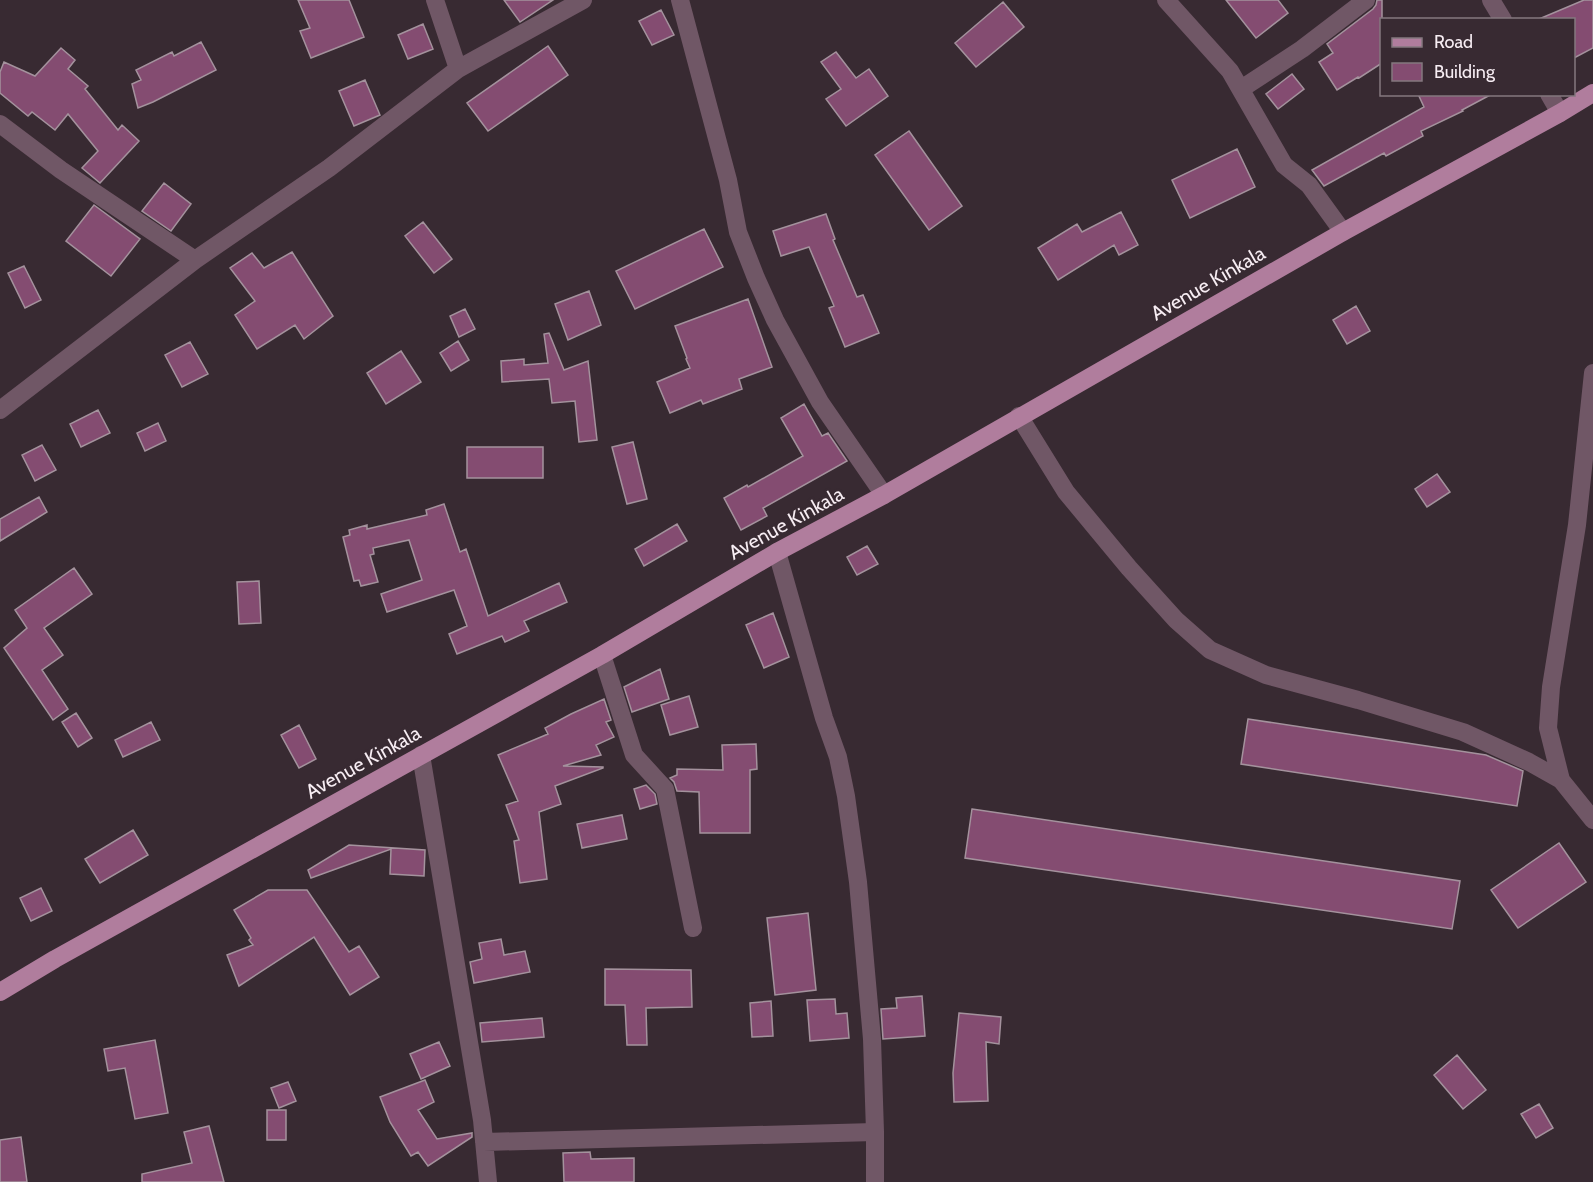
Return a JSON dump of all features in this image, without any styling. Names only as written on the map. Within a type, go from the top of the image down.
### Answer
[{"type":"main road","name":"Avenue Kinkala","points":[[0,992],[55,959],[602,655],[777,552],[884,495],[1343,232],[1593,93]]},
{"type":"street","points":[[435,0],[458,69]]},
{"type":"street","points":[[0,410],[195,260],[329,168],[458,69],[583,0]]},
{"type":"street","points":[[680,0],[729,180],[738,232],[756,278],[775,320],[820,402],[884,495]]},
{"type":"street","points":[[1166,0],[1230,71],[1284,165],[1309,185],[1343,232]]},
{"type":"street","points":[[1241,89],[1302,49],[1366,0]]},
{"type":"street","points":[[1491,0],[1502,18]]},
{"type":"street","points":[[1550,96],[1560,113]]},
{"type":"street","points":[[0,124],[62,170],[195,260]]},
{"type":"street","points":[[1561,780],[1548,728],[1551,687],[1577,525],[1593,373]]},
{"type":"street","points":[[1019,416],[1066,492],[1176,620],[1210,650],[1266,675],[1463,732],[1530,762],[1561,780],[1593,820]]},
{"type":"street","points":[[777,552],[824,718],[838,757],[846,796],[858,882],[871,1028],[875,1182]]},
{"type":"street","points":[[602,655],[634,755],[665,789],[693,928]]},
{"type":"street","points":[[420,755],[482,1120],[488,1182]]},
{"type":"street","points":[[484,1142],[875,1132]]},
{"type":"building","points":[[298,0],[349,0],[364,37],[311,58],[300,31],[310,28]]},
{"type":"building","points":[[504,0],[553,0],[520,22]]},
{"type":"building","points":[[1226,0],[1278,0],[1288,13],[1256,38]]},
{"type":"building","points":[[1377,0],[1382,0],[1380,64],[1337,90],[1319,62],[1333,53],[1327,44],[1376,5]]},
{"type":"building","points":[[1584,0],[1593,0],[1593,48],[1575,57],[1575,18],[1541,18]]},
{"type":"building","points":[[1003,2],[1024,27],[976,67],[955,43]]},
{"type":"building","points":[[661,10],[674,35],[652,45],[639,21]]},
{"type":"building","points":[[423,24],[433,49],[408,59],[398,35]]},
{"type":"building","points":[[201,42],[216,70],[138,108],[132,84],[141,80],[136,70],[172,52],[174,56]]},
{"type":"building","points":[[548,46],[568,75],[488,131],[467,103]]},
{"type":"building","points":[[61,48],[75,60],[68,69],[88,86],[85,89],[118,130],[122,125],[139,141],[100,183],[82,168],[98,151],[68,114],[55,130],[32,112],[28,116],[0,93],[0,72],[4,62],[35,76]]},
{"type":"building","points":[[836,52],[856,78],[869,69],[888,96],[846,126],[826,99],[841,89],[821,62]]},
{"type":"building","points":[[1292,74],[1304,89],[1278,109],[1266,94]]},
{"type":"building","points":[[365,80],[380,115],[354,126],[339,91]]},
{"type":"building","points":[[1419,96],[1488,96],[1421,131],[1423,136],[1386,156],[1384,153],[1324,186],[1312,170],[1424,107]]},
{"type":"building","points":[[909,131],[962,206],[929,230],[875,155]]},
{"type":"building","points":[[1237,149],[1255,187],[1190,218],[1172,180]]},
{"type":"building","points":[[164,183],[191,204],[171,231],[142,211]]},
{"type":"building","points":[[94,205],[140,239],[111,276],[66,241]]},
{"type":"building","points":[[1121,212],[1138,245],[1119,255],[1114,245],[1058,280],[1038,248],[1077,224],[1082,232]]},
{"type":"building","points":[[826,214],[835,239],[833,240],[857,297],[863,295],[879,333],[845,347],[829,308],[834,306],[809,247],[781,256],[773,231]]},
{"type":"building","points":[[423,222],[452,259],[434,273],[405,236]]},
{"type":"building","points":[[704,229],[723,267],[635,309],[616,271]]},
{"type":"building","points":[[292,252],[333,316],[304,339],[295,325],[257,349],[235,315],[255,301],[230,268],[252,253],[264,268]]},
{"type":"building","points":[[24,266],[41,300],[25,308],[8,273]]},
{"type":"building","points":[[589,291],[601,325],[568,340],[555,304]]},
{"type":"building","points":[[748,299],[772,367],[739,379],[742,389],[703,404],[701,400],[670,413],[657,382],[690,368],[675,326]]},
{"type":"building","points":[[1356,306],[1370,331],[1347,344],[1333,320]]},
{"type":"building","points":[[465,309],[475,329],[459,337],[450,316]]},
{"type":"building","points":[[549,333],[564,370],[588,361],[597,440],[579,442],[575,401],[552,403],[549,379],[502,382],[501,361],[524,359],[524,365],[548,363],[544,334]]},
{"type":"building","points":[[458,341],[469,360],[451,371],[440,353]]},
{"type":"building","points":[[190,342],[208,374],[182,387],[165,355]]},
{"type":"building","points":[[401,351],[421,382],[386,404],[367,373]]},
{"type":"building","points":[[804,404],[822,436],[828,433],[847,461],[763,508],[767,516],[741,530],[724,498],[803,456],[781,418]]},
{"type":"building","points":[[98,410],[110,433],[81,447],[70,424]]},
{"type":"building","points":[[158,423],[166,441],[145,451],[137,433]]},
{"type":"building","points":[[633,442],[647,499],[627,504],[612,447]]},
{"type":"building","points":[[42,445],[56,470],[35,481],[22,455]]},
{"type":"building","points":[[467,447],[543,447],[543,478],[467,478]]},
{"type":"building","points":[[1437,474],[1450,492],[1427,507],[1415,489]]},
{"type":"building","points":[[39,497],[47,512],[0,541],[0,519]]},
{"type":"building","points":[[444,504],[460,552],[466,549],[488,616],[559,583],[567,602],[524,621],[529,631],[505,642],[502,636],[457,654],[449,634],[467,626],[454,590],[387,612],[381,594],[422,580],[409,540],[373,548],[374,554],[370,555],[378,582],[361,586],[359,580],[354,581],[343,537],[350,535],[349,530],[367,525],[367,529],[427,515],[426,510]]},
{"type":"building","points":[[677,524],[687,541],[644,566],[635,549]]},
{"type":"building","points":[[867,546],[878,564],[857,575],[847,557]]},
{"type":"building","points":[[74,568],[92,594],[44,628],[63,655],[42,670],[68,709],[53,720],[4,648],[27,628],[15,610]]},
{"type":"building","points":[[259,581],[261,623],[239,624],[237,582]]},
{"type":"building","points":[[773,613],[789,657],[764,668],[746,625]]},
{"type":"building","points":[[660,669],[669,699],[632,712],[624,687]]},
{"type":"building","points":[[689,696],[698,727],[670,735],[661,705]]},
{"type":"building","points":[[604,699],[611,720],[606,722],[614,737],[596,745],[601,755],[563,766],[603,768],[555,786],[561,804],[539,812],[547,879],[520,883],[514,841],[519,840],[506,805],[518,801],[498,755],[548,734],[545,728]]},
{"type":"building","points":[[76,713],[92,738],[78,747],[62,722]]},
{"type":"building","points":[[1248,719],[1486,755],[1523,771],[1517,806],[1241,764]]},
{"type":"building","points":[[151,722],[160,740],[123,757],[115,740]]},
{"type":"building","points":[[299,725],[316,759],[299,768],[281,735]]},
{"type":"building","points":[[756,744],[757,769],[750,770],[750,833],[700,833],[699,792],[677,791],[670,778],[677,775],[677,769],[723,770],[722,745]]},
{"type":"building","points":[[646,785],[655,794],[657,804],[640,809],[634,789]]},
{"type":"building","points":[[972,809],[1460,881],[1452,929],[965,858]]},
{"type":"building","points":[[622,815],[627,839],[582,848],[577,824]]},
{"type":"building","points":[[133,830],[148,855],[100,883],[85,859]]},
{"type":"building","points":[[1559,843],[1586,882],[1518,928],[1491,890]]},
{"type":"building","points":[[349,845],[425,850],[424,876],[390,874],[391,849],[311,878],[308,870]]},
{"type":"building","points":[[41,888],[52,911],[31,921],[20,898]]},
{"type":"building","points":[[268,890],[307,890],[349,952],[359,946],[379,977],[350,995],[314,937],[239,986],[227,955],[253,945],[234,910]]},
{"type":"building","points":[[808,913],[816,990],[775,995],[767,918]]},
{"type":"building","points":[[501,939],[504,955],[525,951],[530,972],[474,983],[470,962],[482,959],[479,943]]},
{"type":"building","points":[[605,969],[691,970],[692,1007],[646,1008],[647,1045],[627,1045],[625,1005],[605,1005]]},
{"type":"building","points":[[922,996],[925,1036],[883,1039],[881,1009],[897,1008],[896,998]]},
{"type":"building","points":[[835,999],[836,1014],[847,1013],[849,1038],[810,1041],[807,1000]]},
{"type":"building","points":[[771,1001],[773,1036],[752,1037],[750,1003]]},
{"type":"building","points":[[959,1013],[1001,1017],[999,1044],[986,1042],[988,1101],[954,1102],[953,1073]]},
{"type":"building","points":[[542,1018],[544,1037],[482,1042],[480,1023]]},
{"type":"building","points":[[155,1040],[168,1113],[135,1119],[125,1068],[108,1071],[104,1049]]},
{"type":"building","points":[[439,1042],[450,1066],[421,1079],[410,1054]]},
{"type":"building","points":[[1457,1055],[1486,1090],[1463,1109],[1434,1075]]},
{"type":"building","points":[[425,1080],[434,1102],[418,1110],[437,1139],[472,1133],[472,1137],[428,1166],[418,1152],[411,1156],[390,1122],[380,1097]]},
{"type":"building","points":[[288,1082],[296,1101],[279,1108],[271,1088]]},
{"type":"building","points":[[1539,1104],[1553,1128],[1536,1138],[1521,1114]]},
{"type":"building","points":[[267,1110],[286,1110],[286,1140],[267,1140]]},
{"type":"building","points":[[209,1126],[224,1182],[142,1182],[142,1174],[192,1163],[184,1132]]},
{"type":"building","points":[[21,1137],[27,1182],[0,1182],[0,1140]]},
{"type":"building","points":[[590,1152],[591,1159],[634,1158],[634,1182],[564,1182],[563,1153]]}]
